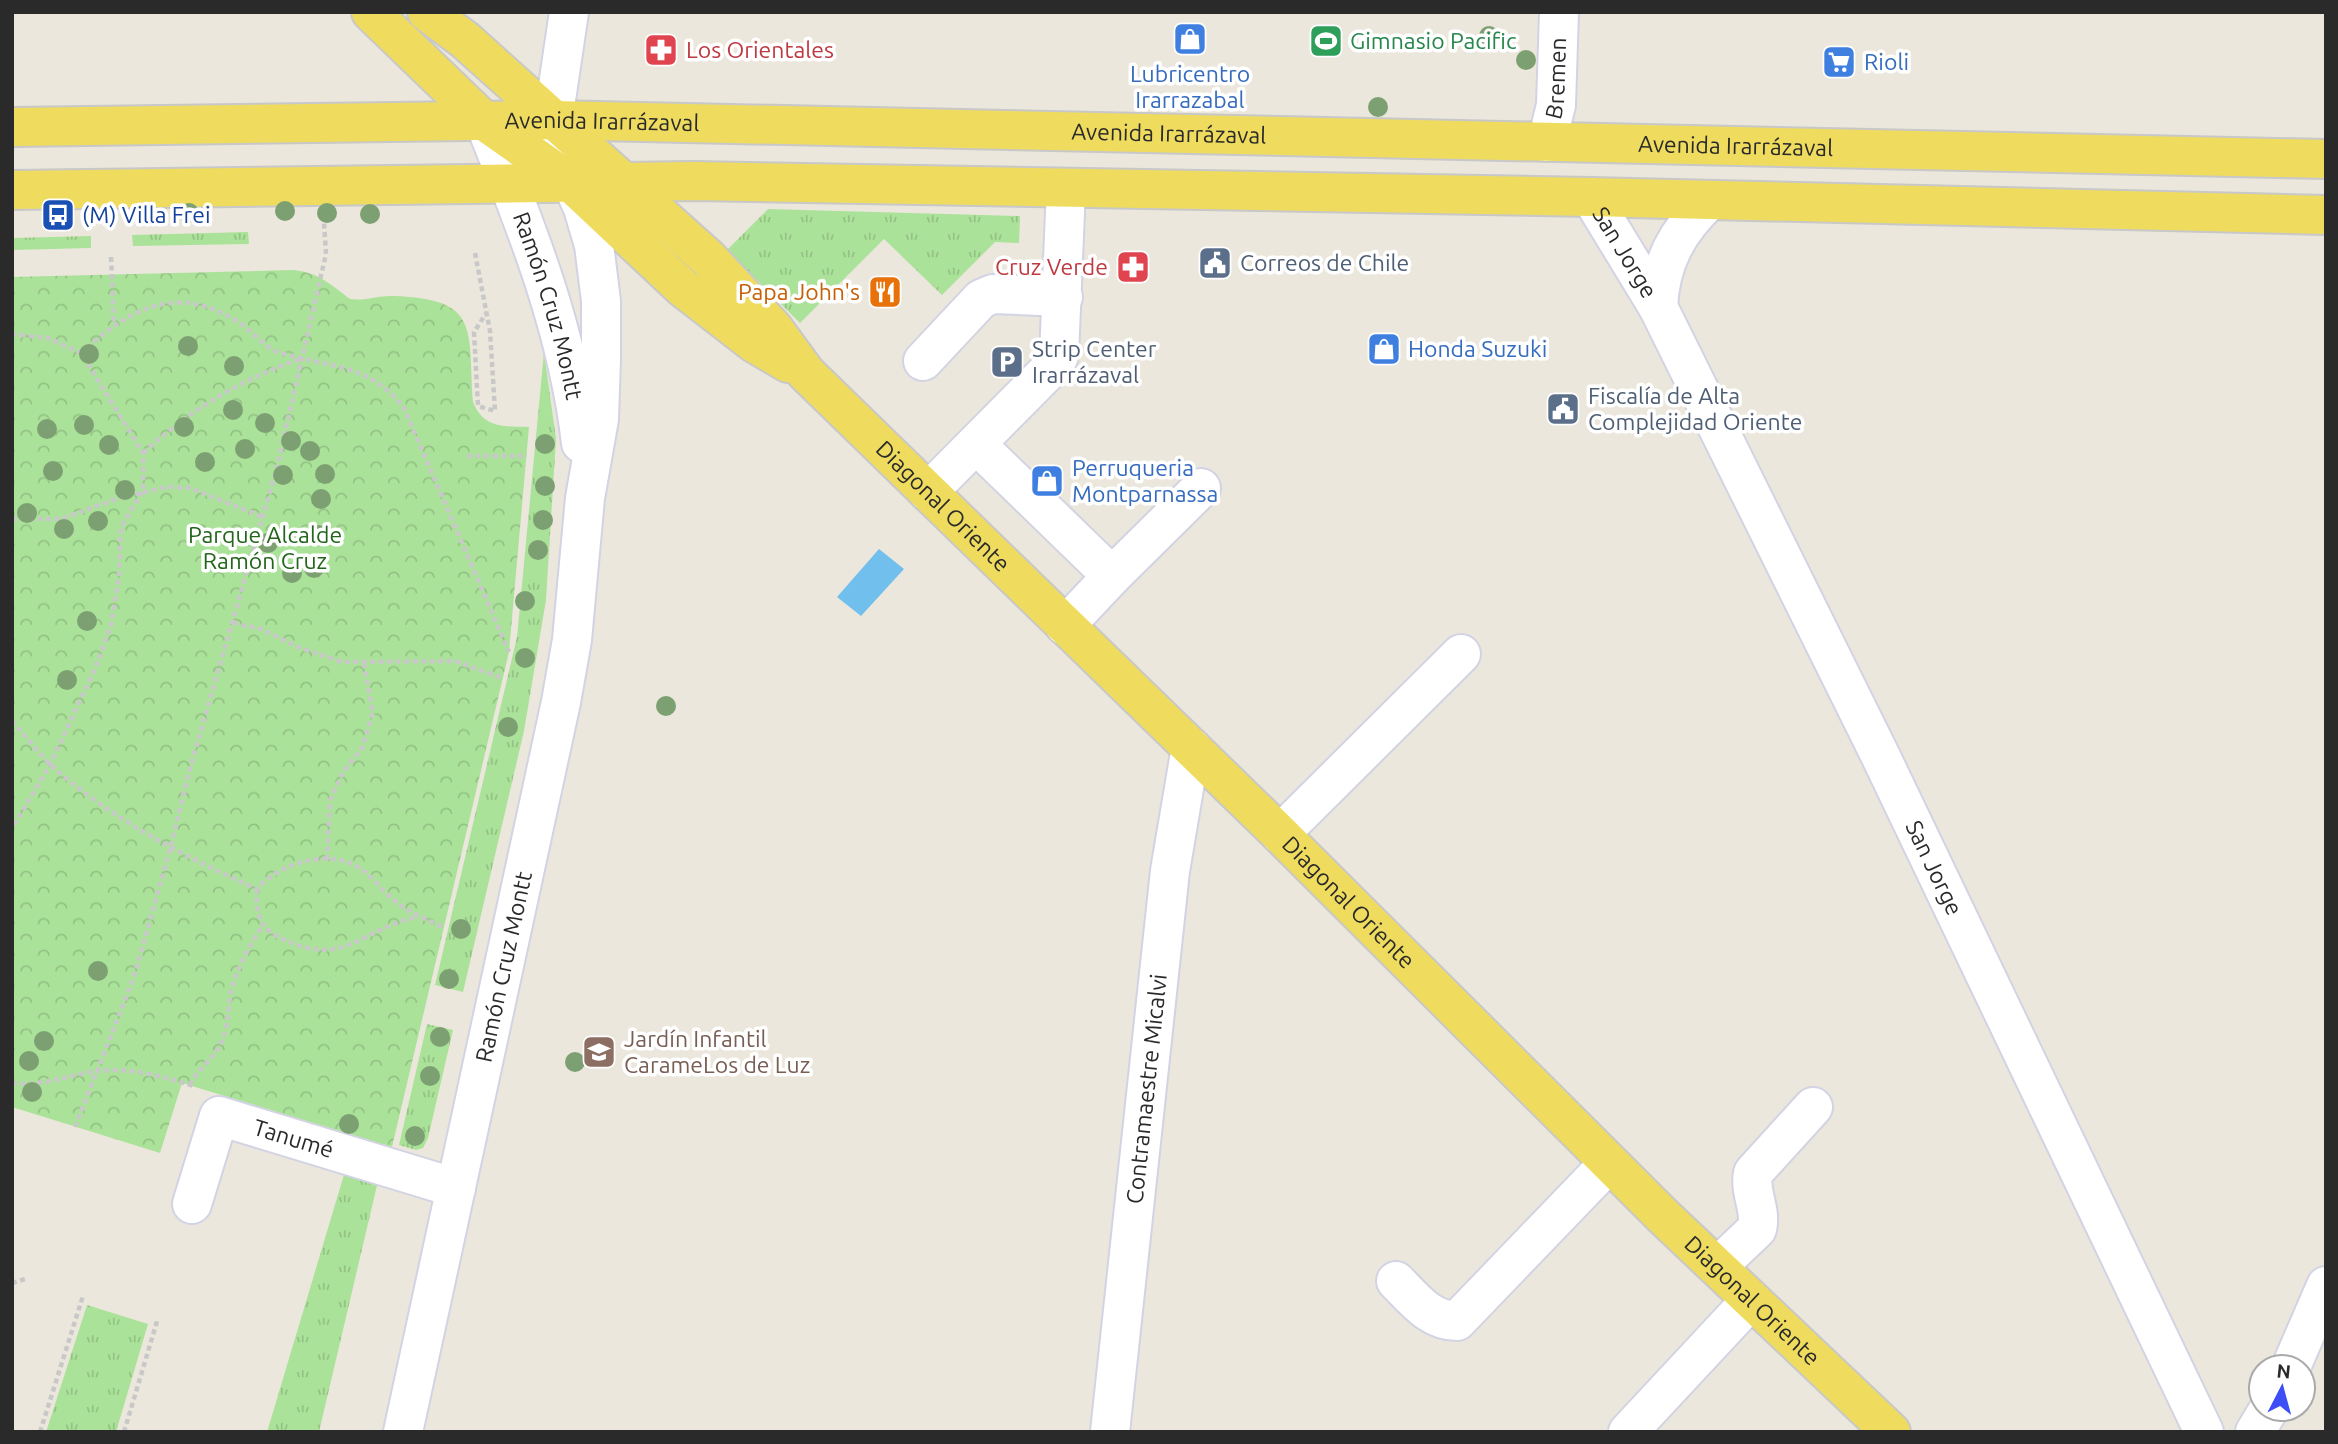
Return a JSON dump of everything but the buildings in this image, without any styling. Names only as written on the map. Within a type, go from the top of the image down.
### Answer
[{"type":"main road","name":"Diagonal Oriente","points":[[371,12],[484,121],[569,181],[683,288],[754,344],[806,373]]},
{"type":"main road","name":"Diagonal Oriente","points":[[427,12],[465,40],[626,182],[722,272],[773,328],[806,373],[1280,834],[1609,1163],[1891,1432]]},
{"type":"main road","name":"Avenida Irarrázaval","points":[[12,127],[553,120],[2326,159]]},
{"type":"main road","points":[[1493,196],[1530,170],[1547,142]]},
{"type":"main road","points":[[12,190],[569,181],[1591,197],[2326,215]]},
{"type":"street","points":[[553,120],[569,12]]},
{"type":"street","name":"Bremen","points":[[1547,142],[1556,105],[1559,12]]},
{"type":"street","name":"Ramón Cruz Montt","points":[[403,1432],[561,702],[572,640],[585,498],[599,419],[601,300],[594,246],[583,208],[569,181],[553,120]]},
{"type":"street","name":"Ramón Cruz Montt","points":[[484,121],[543,275],[568,364],[579,425],[585,498]]},
{"type":"street","points":[[928,492],[1054,365],[1061,346],[1066,188]]},
{"type":"street","name":"San Jorge","points":[[1591,197],[1658,307],[1887,769],[2204,1432]]},
{"type":"street","name":"San Jorge","points":[[1658,307],[1659,286],[1672,246],[1682,229],[1709,201]]},
{"type":"street","points":[[923,361],[981,299],[993,294],[1063,297]]},
{"type":"street","points":[[976,444],[1112,576]]},
{"type":"street","points":[[1065,626],[1201,488]]},
{"type":"street","points":[[1280,834],[1461,654]]},
{"type":"street","name":"Contramaestre Micalvi","points":[[1110,1432],[1170,872],[1191,747]]},
{"type":"street","points":[[1717,1267],[1757,1229],[1759,1221],[1751,1183],[1753,1173],[1813,1107]]},
{"type":"street","name":"Tanumé","points":[[192,1204],[219,1116],[456,1188]]},
{"type":"street","points":[[1396,1281],[1426,1311],[1442,1321],[1457,1321],[1609,1163]]},
{"type":"street","points":[[2297,1353],[2326,1286]]},
{"type":"street","points":[[1628,1432],[1751,1300]]},
{"type":"path","points":[[75,1127],[134,977],[172,846],[189,772],[263,517],[326,254],[324,219]]},
{"type":"path","points":[[475,253],[487,312],[495,411],[478,406],[474,332],[487,312]]},
{"type":"path","points":[[111,257],[114,324]]},
{"type":"path","points":[[81,353],[114,324],[146,307],[166,303],[206,306],[246,327],[277,352],[362,373],[389,389],[404,408],[509,652]]},
{"type":"path","points":[[12,334],[48,338],[81,353],[143,453],[143,491],[121,527],[119,577],[111,625],[50,765],[12,828]]},
{"type":"path","points":[[143,453],[216,398],[267,370],[302,359]]},
{"type":"path","points":[[467,456],[527,456]]},
{"type":"path","points":[[12,519],[61,519],[143,491],[190,488],[263,517]]},
{"type":"path","points":[[233,623],[261,629],[342,662],[364,664],[455,661],[502,678]]},
{"type":"path","points":[[327,860],[330,800],[343,772],[362,748],[373,713],[364,664]]},
{"type":"path","points":[[12,721],[50,765],[109,809],[172,846],[257,889]]},
{"type":"path","points":[[419,917],[395,922],[346,947],[330,952],[312,951],[274,935],[262,926],[256,911],[257,889],[283,868],[303,862],[327,860],[360,867],[392,899],[419,917],[443,927]]},
{"type":"path","points":[[190,1085],[196,1072],[218,1048],[230,1018],[231,991],[235,978],[262,926]]},
{"type":"path","points":[[12,1083],[66,1080],[97,1071],[132,1071],[182,1083]]},
{"type":"path","points":[[12,1283],[25,1279]]},
{"type":"path","points":[[40,1432],[83,1296]]},
{"type":"path","points":[[124,1432],[158,1318]]},
{"type":"green space","points":[[768,209],[1020,216],[1019,243],[995,242],[942,295],[884,239],[800,323],[727,250]]},
{"type":"green space","points":[[248,232],[249,244],[133,246],[132,235]]},
{"type":"green space","points":[[91,236],[91,248],[12,250],[12,238]]},
{"type":"green space","name":"Parque Alcalde Ramón Cruz","points":[[294,270],[317,277],[350,299],[388,296],[422,298],[456,312],[469,337],[473,402],[478,411],[489,422],[529,427],[509,652],[392,1147],[182,1083],[160,1153],[12,1107],[12,277]]},
{"type":"green space","points":[[544,352],[556,439],[546,600],[524,731],[463,992],[435,985],[517,637]]},
{"type":"green space","points":[[427,1024],[453,1030],[428,1138],[423,1148],[416,1150],[399,1145]]},
{"type":"green space","points":[[346,1168],[379,1177],[319,1432],[267,1432]]},
{"type":"green space","points":[[87,1305],[148,1324],[116,1432],[46,1432]]},
{"type":"water","points":[[879,549],[904,569],[861,616],[837,597]]},
{"type":"place","name":"Lubricentro Irarrazabal","points":[[1190,39]]},
{"type":"place","name":"Gimnasio Pacific","points":[[1326,41]]},
{"type":"place","name":"Los Orientales","points":[[661,50]]},
{"type":"place","name":"Rioli","points":[[1839,62]]},
{"type":"place","name":"(M) Villa Frei","points":[[58,215]]},
{"type":"place","name":"Correos de Chile","points":[[1215,263]]},
{"type":"place","name":"Cruz Verde","points":[[1133,267]]},
{"type":"place","name":"Papa John's","points":[[885,292]]},
{"type":"place","name":"Honda Suzuki","points":[[1384,349]]},
{"type":"place","name":"Strip Center Irarrázaval","points":[[1007,362]]},
{"type":"place","name":"Fiscalía de Alta Complejidad Oriente","points":[[1563,409]]},
{"type":"place","name":"Perruqueria Montparnassa","points":[[1047,481]]},
{"type":"place","name":"Jardín Infantil CarameLos de Luz","points":[[599,1052]]}]
